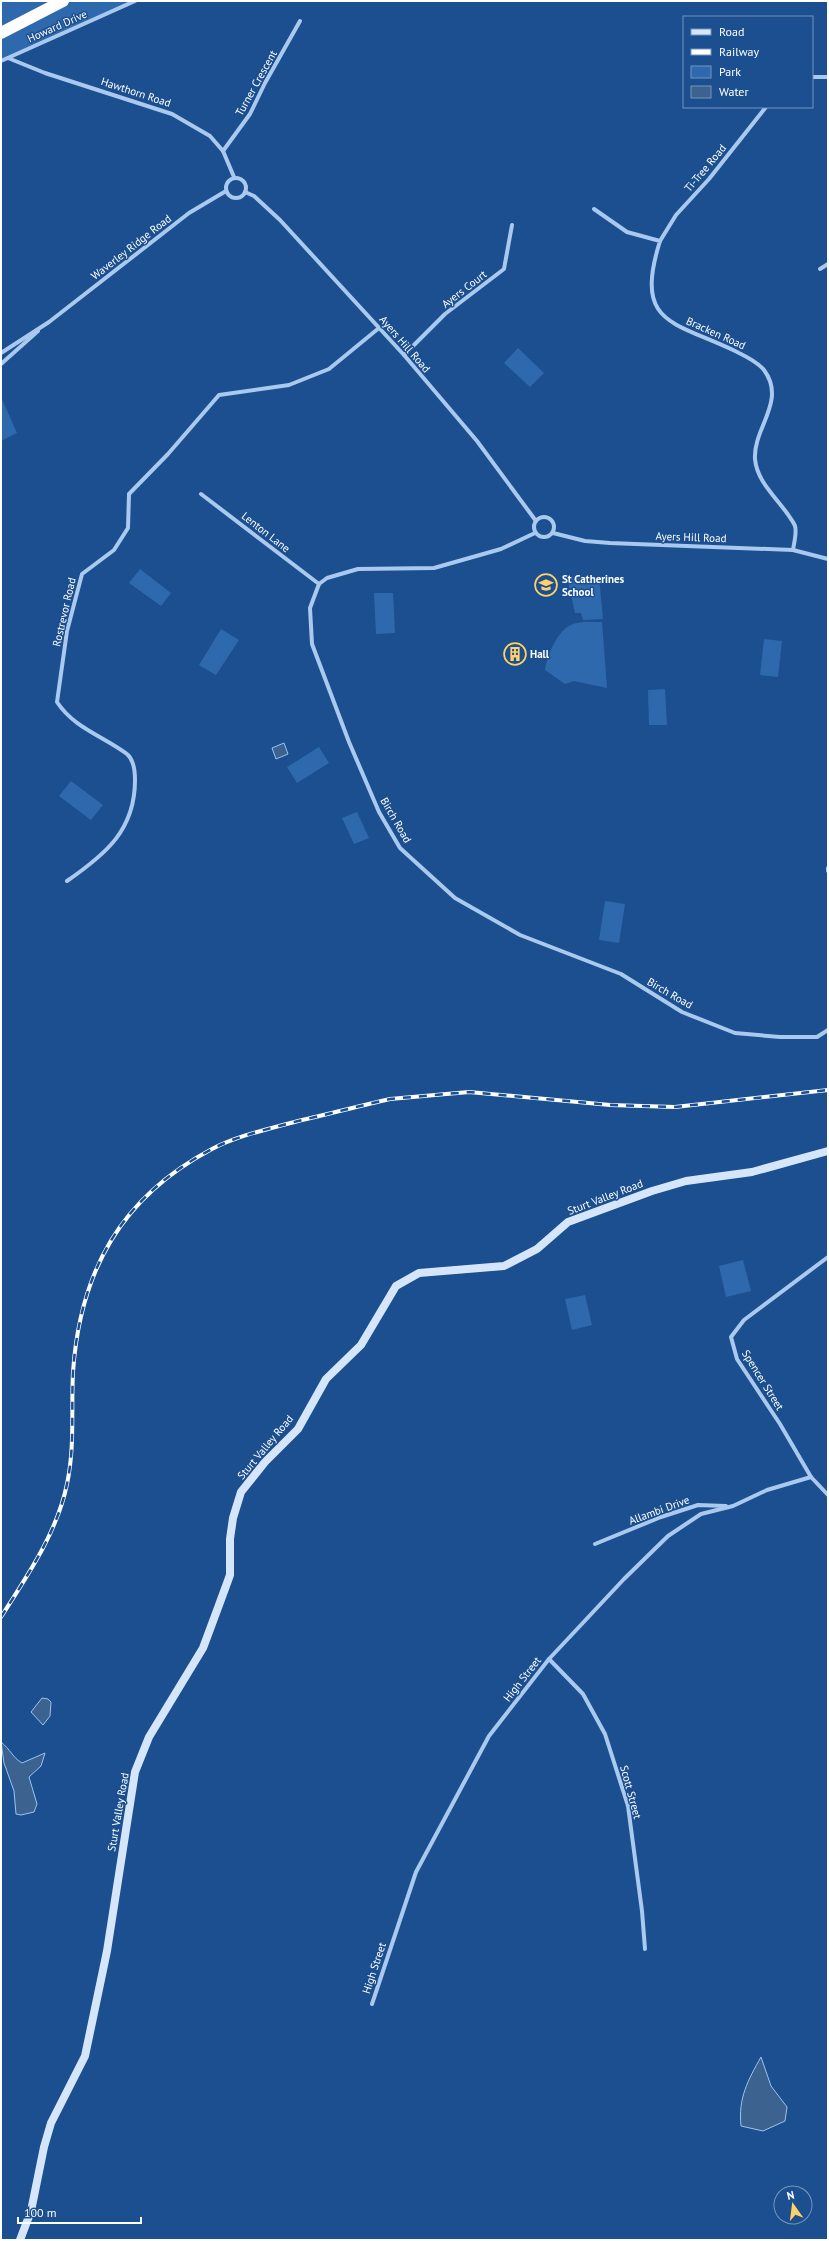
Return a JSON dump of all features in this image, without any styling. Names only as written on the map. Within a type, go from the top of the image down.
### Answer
[{"type":"highway","points":[[1,33],[63,1]]},
{"type":"street","name":"Howard Drive","points":[[1,61],[135,1]]},
{"type":"street","name":"Turner Crescent","points":[[223,151],[250,114],[265,83],[300,21]]},
{"type":"street","name":"Hawthorn Road","points":[[8,58],[45,73],[172,114],[210,136],[223,151],[234,177]]},
{"type":"street","points":[[813,77],[828,77]]},
{"type":"street","name":"Ti-Tree Road","points":[[660,241],[676,215],[709,179],[765,108]]},
{"type":"street","points":[[234,177],[243,180],[246,186],[245,192],[240,197],[234,198],[226,191],[227,182],[234,177]]},
{"type":"street","name":"Waverley Ridge Road","points":[[1,364],[49,322],[189,213],[226,191]]},
{"type":"street","name":"Ayers Hill Road","points":[[245,192],[254,196],[280,220],[404,355],[477,440],[536,521]]},
{"type":"street","points":[[594,209],[627,232],[660,241]]},
{"type":"street","name":"Ayers Court","points":[[404,355],[445,314],[504,269],[512,225]]},
{"type":"street","name":"Bracken Road","points":[[660,241],[653,263],[652,285],[655,306],[665,319],[747,356],[764,370],[772,389],[768,417],[759,434],[755,459],[761,480],[780,503],[795,526],[793,550]]},
{"type":"street","points":[[820,269],[828,264]]},
{"type":"street","name":"Waverley Ridge Road","points":[[1,353],[49,322]]},
{"type":"street","name":"Rostrevor Road","points":[[67,880],[112,846],[128,820],[135,790],[135,768],[128,755],[86,730],[64,713],[57,702],[67,632],[82,574],[114,550],[128,528],[129,494],[168,454],[219,395],[289,385],[329,369],[379,328]]},
{"type":"street","name":"Lenton Lane","points":[[201,494],[319,584]]},
{"type":"street","points":[[545,517],[551,520],[554,526],[553,533],[544,538],[535,533],[534,527],[536,521],[545,517]]},
{"type":"street","points":[[319,584],[327,578],[358,569],[434,568],[501,549],[535,533]]},
{"type":"street","name":"Ayers Hill Road","points":[[553,533],[585,541],[610,543],[793,550],[828,559]]},
{"type":"street","name":"Birch Road","points":[[319,584],[310,608],[312,644],[349,742],[373,798],[400,848],[455,898],[520,935],[621,974],[682,1012],[735,1033],[780,1037],[817,1037],[828,1030]]},
{"type":"street","name":"Sturt Valley Road","points":[[20,2240],[31,2211],[44,2147],[51,2123],[85,2056],[107,1951],[135,1772],[149,1737],[203,1648],[230,1575],[230,1539],[233,1518],[242,1492],[265,1462],[298,1429],[326,1379],[361,1345],[396,1286],[419,1273],[446,1269],[504,1266],[537,1249],[568,1222],[652,1191],[686,1181],[752,1172],[828,1151]]},
{"type":"street","name":"Spencer Street","points":[[828,1257],[744,1320],[731,1337],[736,1359],[780,1424],[811,1477],[828,1495]]},
{"type":"street","name":"High Street","points":[[372,2004],[416,1872],[489,1736],[549,1659],[624,1579],[668,1536],[700,1514],[733,1506],[767,1490],[811,1477]]},
{"type":"street","name":"Allambi Drive","points":[[595,1544],[661,1517],[698,1505],[733,1506]]},
{"type":"street","name":"Scott Street","points":[[549,1659],[583,1694],[605,1734],[628,1806],[642,1911],[645,1949]]},
{"type":"green space","points":[[1,1],[135,1],[1,61]]},
{"type":"green space","points":[[518,348],[544,373],[530,387],[504,363]]},
{"type":"green space","points":[[1,397],[17,433],[1,441]]},
{"type":"green space","points":[[140,569],[171,593],[161,606],[129,583]]},
{"type":"green space","points":[[599,576],[603,619],[583,620],[581,613],[575,613],[567,577]]},
{"type":"green space","points":[[374,593],[393,593],[395,633],[376,634]]},
{"type":"green space","points":[[580,622],[602,622],[607,688],[574,681],[565,684],[545,670],[551,649],[564,629],[570,625]]},
{"type":"green space","points":[[221,629],[239,640],[216,675],[199,665]]},
{"type":"green space","points":[[764,639],[782,641],[778,677],[760,675]]},
{"type":"green space","points":[[665,689],[667,725],[649,725],[648,690]]},
{"type":"green space","points":[[319,747],[329,763],[297,783],[287,767]]},
{"type":"green space","points":[[71,781],[103,805],[91,820],[59,796]]},
{"type":"green space","points":[[357,812],[369,838],[354,844],[342,818]]},
{"type":"green space","points":[[605,901],[625,904],[619,943],[599,940]]},
{"type":"green space","points":[[743,1260],[751,1291],[726,1297],[719,1266]]},
{"type":"green space","points":[[585,1295],[592,1325],[572,1330],[565,1299]]},
{"type":"water","points":[[284,743],[288,754],[276,759],[272,748]]},
{"type":"water","points":[[42,1698],[48,1699],[51,1702],[50,1716],[43,1725],[31,1712]]},
{"type":"water","points":[[1,1742],[16,1759],[22,1763],[45,1753],[41,1766],[29,1777],[37,1804],[34,1812],[21,1815],[16,1814],[14,1791],[4,1763]]},
{"type":"water","points":[[761,2057],[771,2086],[787,2107],[785,2121],[763,2131],[741,2126],[740,2116],[745,2090]]},
{"type":"railway","points":[[1,1617],[21,1586],[49,1537],[67,1484],[71,1456],[72,1386],[77,1335],[85,1301],[96,1270],[111,1241],[130,1214],[153,1190],[180,1168],[212,1149],[243,1136],[390,1099],[469,1092],[610,1105],[675,1107],[828,1090]]},
{"type":"place","name":"St Catherines School","points":[[546,585]]},
{"type":"place","name":"Hall","points":[[515,654]]}]
